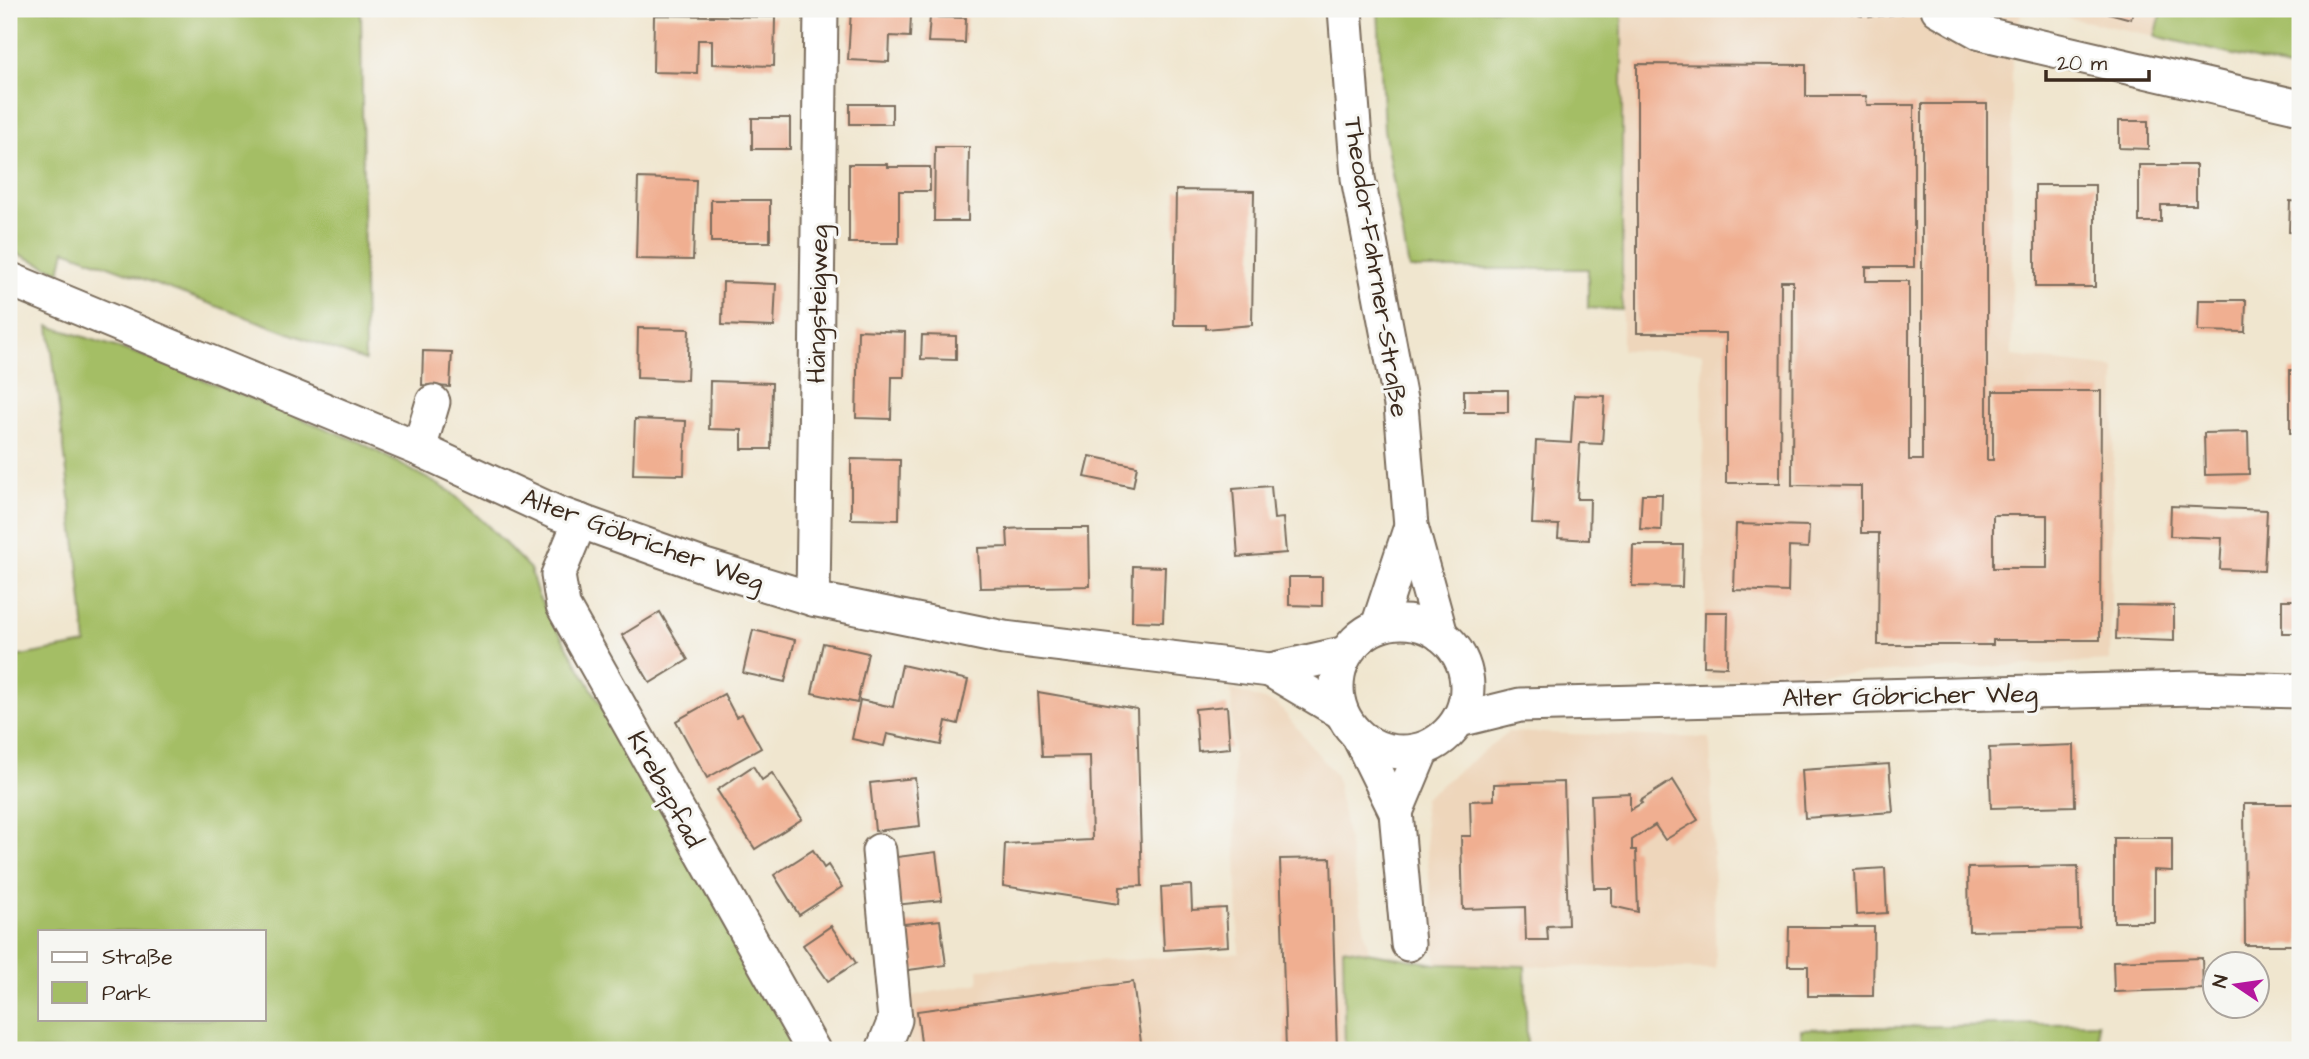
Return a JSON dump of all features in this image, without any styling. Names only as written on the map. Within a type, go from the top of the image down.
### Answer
[{"type":"street","name":"Hängsteigweg","points":[[813,599],[821,9]]},
{"type":"street","name":"Theodor-Fahrner-Straße","points":[[1345,9],[1358,178],[1401,405],[1411,526],[1441,635]]},
{"type":"street","points":[[1929,9],[1981,33],[2300,107]]},
{"type":"street","name":"Alter Göbricher Weg","points":[[9,279],[419,449],[557,513],[705,566],[813,599],[1004,638],[1270,670],[1346,653]]},
{"type":"street","points":[[419,449],[433,402]]},
{"type":"street","name":"Krebspfad","points":[[580,521],[558,575],[563,606],[813,1050]]},
{"type":"street","name":"Theodor-Fahrner-Straße","points":[[1378,626],[1411,526]]},
{"type":"street","points":[[1360,739],[1384,751],[1403,753],[1422,750],[1446,736],[1459,720],[1466,700],[1466,679],[1457,653],[1441,635],[1422,625],[1408,622],[1378,626],[1363,634],[1346,653],[1338,672],[1336,692],[1341,712],[1360,739],[1396,812],[1408,944]]},
{"type":"street","name":"Alter Göbricher Weg","points":[[1270,670],[1341,712]]},
{"type":"street","name":"Alter Göbricher Weg","points":[[1466,679],[1520,705]]},
{"type":"street","name":"Alter Göbricher Weg","points":[[1459,720],[1520,705],[2194,688],[2300,691]]},
{"type":"street","points":[[1396,812],[1422,750]]},
{"type":"street","points":[[880,851],[895,1020],[883,1050]]},
{"type":"path","points":[[1839,9],[1868,16],[1929,9]]},
{"type":"shaded area","points":[[1622,9],[2022,9],[2012,60],[2012,356],[2115,368],[2110,661],[1706,681],[1702,353],[1622,350]]},
{"type":"shaded area","points":[[2026,9],[2163,9],[2155,36]]},
{"type":"shaded area","points":[[1231,689],[1278,705],[1336,776],[1369,953],[1343,949],[1345,1050],[909,1050],[911,996],[979,983],[978,969],[1239,953]]},
{"type":"shaded area","points":[[1508,732],[1710,738],[1716,969],[1436,964],[1423,799]]},
{"type":"green space","points":[[9,9],[361,9],[365,361],[65,250],[60,272],[9,250]]},
{"type":"green space","points":[[1378,9],[1622,9],[1622,310],[1588,308],[1588,269],[1409,269],[1384,130]]},
{"type":"green space","points":[[2163,9],[2300,9],[2300,71],[2155,36]]},
{"type":"green space","points":[[49,326],[141,355],[360,442],[450,491],[487,525],[530,569],[538,596],[801,1050],[9,1050],[9,658],[86,644]]},
{"type":"green space","points":[[1343,948],[1436,964],[1525,966],[1527,1050],[1345,1050]]},
{"type":"green space","points":[[2098,1023],[2099,1050],[1802,1050],[1801,1029]]},
{"type":"building","points":[[851,9],[924,9],[924,14],[911,15],[910,37],[890,36],[889,62],[848,60]]},
{"type":"building","points":[[2094,9],[2134,9],[2131,19]]},
{"type":"building","points":[[654,15],[775,17],[774,66],[712,64],[712,40],[698,40],[697,73],[653,72]]},
{"type":"building","points":[[930,17],[966,18],[965,43],[928,42]]},
{"type":"building","points":[[1637,64],[1806,65],[1806,96],[1866,96],[1867,105],[1914,105],[1914,267],[1866,267],[1866,281],[1909,281],[1909,460],[1922,460],[1922,104],[1987,104],[1987,460],[1993,460],[1993,391],[2101,391],[2100,640],[1993,640],[1993,645],[1878,645],[1879,533],[1861,533],[1861,486],[1792,485],[1793,281],[1781,281],[1780,483],[1726,483],[1726,333],[1637,333]],"holes":[[[1993,515],[2047,515],[2047,568],[1993,568]]]},
{"type":"building","points":[[850,104],[892,104],[892,124],[850,124]]},
{"type":"building","points":[[752,118],[790,118],[790,149],[752,149]]},
{"type":"building","points":[[2119,121],[2148,121],[2148,149],[2119,148]]},
{"type":"building","points":[[935,147],[969,147],[968,221],[934,221]]},
{"type":"building","points":[[849,164],[930,167],[930,191],[899,191],[899,243],[849,243]]},
{"type":"building","points":[[2139,165],[2196,165],[2196,205],[2161,205],[2161,222],[2139,222]]},
{"type":"building","points":[[638,178],[696,180],[693,260],[636,259]]},
{"type":"building","points":[[2035,185],[2095,185],[2095,287],[2035,287]]},
{"type":"building","points":[[1176,190],[1254,191],[1252,325],[1206,329],[1206,325],[1174,325]]},
{"type":"building","points":[[711,200],[770,200],[770,242],[711,242]]},
{"type":"building","points":[[2290,201],[2300,202],[2300,233],[2289,232]]},
{"type":"building","points":[[723,282],[776,284],[774,327],[722,325]]},
{"type":"building","points":[[2199,300],[2246,300],[2245,332],[2198,331]]},
{"type":"building","points":[[638,328],[689,329],[687,380],[637,378]]},
{"type":"building","points":[[858,330],[905,332],[904,377],[892,377],[891,419],[856,418]]},
{"type":"building","points":[[922,335],[956,336],[956,360],[921,359]]},
{"type":"building","points":[[423,351],[452,352],[450,387],[422,385]]},
{"type":"building","points":[[2290,370],[2300,370],[2300,433],[2290,433]]},
{"type":"building","points":[[710,381],[772,383],[771,449],[742,449],[742,430],[709,429]]},
{"type":"building","points":[[1464,390],[1508,390],[1508,412],[1464,412]]},
{"type":"building","points":[[1574,395],[1605,396],[1602,444],[1580,443],[1577,499],[1590,499],[1589,540],[1558,538],[1559,525],[1532,524],[1536,441],[1571,443]]},
{"type":"building","points":[[635,419],[686,421],[684,475],[633,474]]},
{"type":"building","points":[[2248,432],[2249,474],[2205,475],[2204,433]]},
{"type":"building","points":[[1090,456],[1137,466],[1133,487],[1085,477]]},
{"type":"building","points":[[851,459],[900,460],[899,520],[851,519]]},
{"type":"building","points":[[1271,486],[1274,519],[1283,518],[1286,553],[1238,557],[1233,489]]},
{"type":"building","points":[[1642,494],[1662,494],[1661,530],[1640,529]]},
{"type":"building","points":[[2171,506],[2267,510],[2264,571],[2220,569],[2222,538],[2170,536]]},
{"type":"building","points":[[1736,524],[1809,526],[1808,548],[1789,547],[1788,592],[1734,590]]},
{"type":"building","points":[[1089,528],[1090,586],[980,588],[978,548],[1008,547],[1007,529]]},
{"type":"building","points":[[1633,545],[1683,545],[1682,587],[1632,586]]},
{"type":"building","points":[[1133,566],[1165,567],[1163,622],[1132,621]]},
{"type":"building","points":[[1289,577],[1322,577],[1322,606],[1289,605]]},
{"type":"building","points":[[2282,600],[2300,600],[2300,633],[2282,633]]},
{"type":"building","points":[[2117,605],[2174,606],[2174,641],[2116,639]]},
{"type":"building","points":[[660,612],[688,660],[650,683],[622,635]]},
{"type":"building","points":[[1705,612],[1728,612],[1727,667],[1704,666]]},
{"type":"building","points":[[753,630],[795,640],[785,682],[743,673]]},
{"type":"building","points":[[823,643],[868,653],[857,703],[812,693]]},
{"type":"building","points":[[902,665],[968,680],[958,724],[946,721],[941,745],[887,734],[884,746],[852,739],[860,700],[893,707]]},
{"type":"building","points":[[1038,692],[1137,709],[1142,886],[1120,887],[1119,904],[1003,886],[1005,844],[1092,840],[1090,756],[1042,757]]},
{"type":"building","points":[[724,694],[736,717],[742,714],[761,748],[707,778],[676,721]]},
{"type":"building","points":[[1227,706],[1230,748],[1198,751],[1195,709]]},
{"type":"building","points":[[2074,745],[2075,806],[1991,808],[1989,748]]},
{"type":"building","points":[[1889,764],[1893,812],[1805,818],[1802,770]]},
{"type":"building","points":[[753,766],[762,780],[772,773],[802,819],[755,849],[717,790]]},
{"type":"building","points":[[915,778],[920,826],[875,831],[870,783]]},
{"type":"building","points":[[1673,780],[1698,820],[1665,840],[1655,825],[1632,840],[1632,850],[1636,850],[1638,912],[1612,906],[1612,888],[1594,888],[1591,795],[1630,793],[1630,810]]},
{"type":"building","points":[[1564,782],[1568,925],[1547,926],[1548,940],[1526,940],[1525,907],[1463,909],[1461,836],[1471,836],[1470,801],[1494,800],[1494,784]]},
{"type":"building","points":[[2244,804],[2300,804],[2300,945],[2245,945]]},
{"type":"building","points":[[2114,838],[2172,838],[2172,871],[2154,870],[2154,922],[2114,922]]},
{"type":"building","points":[[813,850],[824,868],[828,865],[842,887],[799,915],[774,875]]},
{"type":"building","points":[[936,852],[942,900],[895,905],[889,858]]},
{"type":"building","points":[[1331,858],[1337,1050],[1286,1050],[1280,859]]},
{"type":"building","points":[[2078,866],[2080,929],[1969,931],[1968,868]]},
{"type":"building","points":[[1885,868],[1887,913],[1856,915],[1854,870]]},
{"type":"building","points":[[1191,885],[1192,910],[1226,908],[1228,946],[1164,950],[1161,887]]},
{"type":"building","points":[[940,920],[946,965],[901,971],[896,925]]},
{"type":"building","points":[[831,926],[856,963],[828,981],[803,945]]},
{"type":"building","points":[[1789,927],[1874,927],[1873,996],[1808,996],[1808,966],[1788,966]]},
{"type":"building","points":[[2200,958],[2200,989],[2114,992],[2113,961]]},
{"type":"building","points":[[1133,982],[1142,1050],[922,1050],[917,1011]]}]
